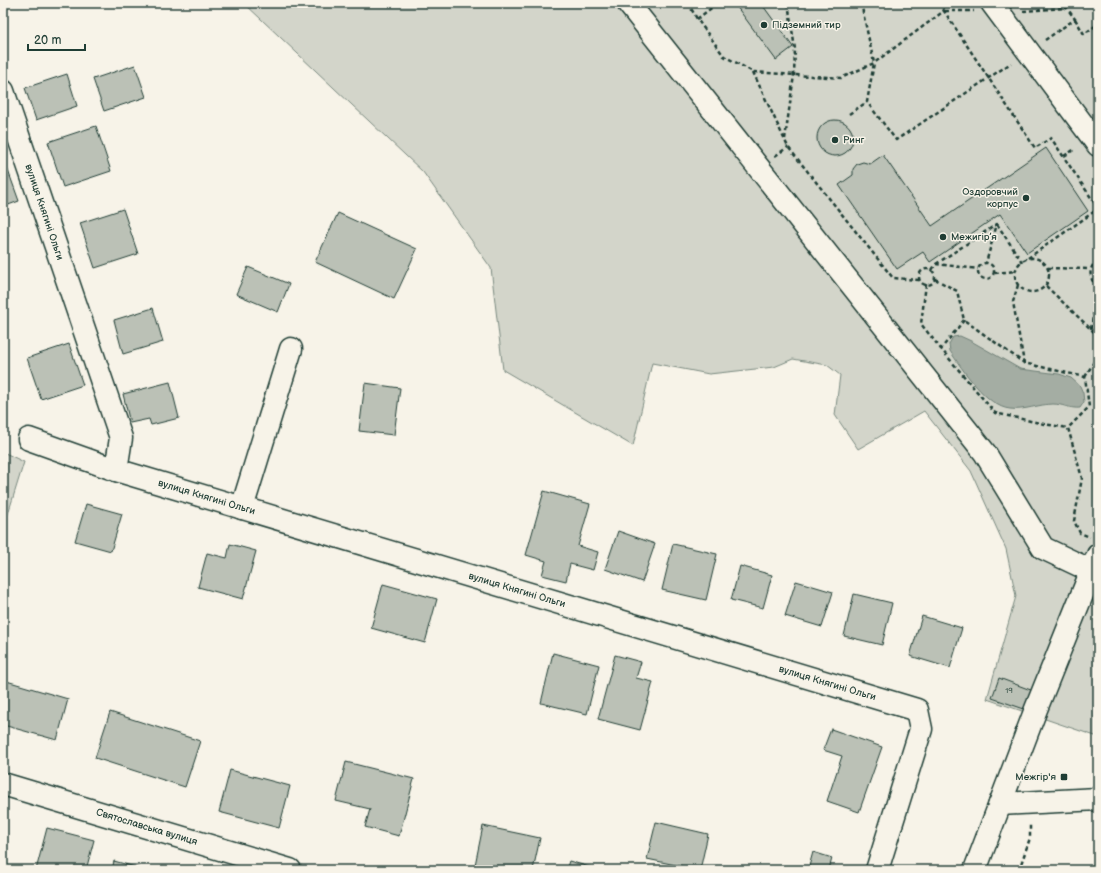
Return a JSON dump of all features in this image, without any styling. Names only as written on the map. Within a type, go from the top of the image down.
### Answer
[{"type":"street","points":[[628,3],[985,453],[1043,548],[1095,559],[975,870]]},
{"type":"street","points":[[992,3],[1098,145]]},
{"type":"street","name":"вулиця Княгині Ольги","points":[[3,91],[121,438],[116,470]]},
{"type":"street","points":[[242,508],[291,349]]},
{"type":"street","name":"вулиця Княгині Ольги","points":[[29,439],[116,470],[917,710],[921,729],[877,870]]},
{"type":"street","name":"Святославська вулиця","points":[[3,784],[290,870]]},
{"type":"street","points":[[1000,804],[1098,800]]},
{"type":"path","points":[[688,3],[697,19],[724,56],[753,72],[841,78],[874,63],[944,11],[946,3]]},
{"type":"path","points":[[697,19],[718,3]]},
{"type":"path","points":[[785,141],[794,75],[795,50],[788,3]]},
{"type":"path","points":[[849,114],[867,102],[874,63],[861,3]]},
{"type":"path","points":[[939,3],[1035,148],[1051,138],[1098,209],[1026,259],[1016,270],[1016,280],[1025,291],[1031,292],[1041,290],[1046,286],[1049,278],[1048,268],[1046,264],[1037,259],[1026,259]]},
{"type":"path","points":[[1063,3],[1084,34],[1098,24]]},
{"type":"path","points":[[867,102],[896,140],[1074,19]]},
{"type":"path","points":[[753,72],[788,147],[893,278],[920,280],[926,284],[933,283],[935,274],[932,270]]},
{"type":"path","points":[[932,270],[936,264],[997,224]]},
{"type":"path","points":[[997,224],[1022,262]]},
{"type":"path","points":[[986,263],[997,224]]},
{"type":"path","points":[[1091,330],[1098,287],[1091,280],[1090,269],[1098,260]]},
{"type":"path","points":[[986,263],[992,265],[995,272],[992,277],[985,280],[978,274],[978,269],[981,265],[986,263]]},
{"type":"path","points":[[936,264],[978,269]]},
{"type":"path","points":[[1048,268],[1090,269]]},
{"type":"path","points":[[920,280],[919,275],[922,270],[932,270]]},
{"type":"path","points":[[995,272],[1016,270]]},
{"type":"path","points":[[935,278],[957,291],[964,320],[1024,363],[1085,377]]},
{"type":"path","points":[[926,284],[921,324],[995,413],[1068,428]]},
{"type":"path","points":[[1018,284],[1013,302],[1024,363]]},
{"type":"path","points":[[1046,286],[1098,336]]},
{"type":"path","points":[[941,349],[964,320]]},
{"type":"path","points":[[1068,428],[1089,408],[1085,377],[1098,355]]},
{"type":"path","points":[[1068,428],[1082,478],[1074,521],[1095,559]]},
{"type":"path","points":[[1019,870],[1030,838],[1030,820]]},
{"type":"shaded area","points":[[244,3],[1098,3],[1098,737],[987,699],[1016,596],[1006,549],[971,471],[924,411],[858,449],[835,415],[840,375],[827,365],[793,359],[774,367],[709,374],[652,363],[633,446],[503,370],[491,268],[423,172]]},
{"type":"shaded area","points":[[960,336],[1020,369],[1059,374],[1071,378],[1080,386],[1083,393],[1084,402],[1080,408],[1053,404],[1015,409],[1001,407],[984,395],[968,377],[950,351],[949,344],[953,337]]},
{"type":"shaded area","points":[[3,452],[24,462],[3,530]]},
{"type":"building","name":"Підземний тир","points":[[734,3],[761,3],[793,47],[776,60]]},
{"type":"building","points":[[135,65],[146,97],[104,111],[93,79]]},
{"type":"building","points":[[67,74],[77,106],[36,120],[25,88]]},
{"type":"building","name":"Ринг","points":[[838,120],[848,125],[852,131],[852,145],[848,151],[842,155],[832,156],[822,151],[818,145],[817,135],[822,125],[828,121]]},
{"type":"building","points":[[96,126],[111,171],[63,187],[48,142]]},
{"type":"building","name":"Оздоровчий корпус","points":[[1046,148],[1088,211],[1027,253],[1000,214],[930,262],[923,252],[897,269],[839,185],[853,175],[853,169],[857,164],[863,162],[870,164],[883,155],[932,226]]},
{"type":"building","points":[[6,165],[19,201],[3,207],[3,166]]},
{"type":"building","points":[[123,209],[138,254],[95,268],[80,223]]},
{"type":"building","points":[[338,213],[417,249],[394,299],[315,262]]},
{"type":"building","points":[[248,267],[289,284],[278,312],[236,294]]},
{"type":"building","points":[[153,308],[163,342],[123,354],[114,320]]},
{"type":"building","points":[[69,344],[83,385],[41,399],[27,358]]},
{"type":"building","points":[[170,382],[179,418],[151,425],[149,419],[130,423],[123,394]]},
{"type":"building","points":[[365,383],[400,388],[394,435],[359,431]]},
{"type":"building","points":[[544,491],[590,504],[578,546],[598,552],[593,570],[570,564],[566,581],[542,575],[546,561],[526,555]]},
{"type":"building","points":[[86,504],[122,514],[111,551],[75,541]]},
{"type":"building","points":[[618,531],[655,544],[642,582],[605,569]]},
{"type":"building","points":[[230,544],[256,551],[243,599],[198,587],[207,553],[227,558]]},
{"type":"building","points":[[673,544],[717,554],[706,600],[662,590]]},
{"type":"building","points":[[740,566],[772,575],[763,608],[731,600]]},
{"type":"building","points":[[796,581],[833,592],[822,627],[785,616]]},
{"type":"building","points":[[383,584],[437,599],[425,643],[371,628]]},
{"type":"building","points":[[854,594],[892,603],[882,645],[844,636]]},
{"type":"building","points":[[922,616],[962,628],[950,668],[910,656]]},
{"type":"building","points":[[553,653],[599,665],[587,714],[541,703]]},
{"type":"building","points":[[615,655],[641,662],[636,678],[653,682],[640,730],[598,719]]},
{"type":"building","points":[[999,678],[1036,692],[1030,711],[992,698]]},
{"type":"building","points":[[3,680],[68,699],[57,740],[3,725]]},
{"type":"building","points":[[110,712],[200,741],[185,787],[95,758]]},
{"type":"building","points":[[831,729],[882,747],[859,812],[827,801],[842,756],[823,750]]},
{"type":"building","points":[[346,762],[414,779],[399,836],[365,827],[370,809],[336,801]]},
{"type":"building","points":[[230,770],[290,786],[279,828],[219,812]]},
{"type":"building","points":[[656,822],[708,834],[700,870],[647,859]]},
{"type":"building","points":[[483,826],[540,838],[533,870],[474,870]]},
{"type":"building","points":[[47,828],[94,840],[86,870],[36,870]]},
{"type":"building","points":[[813,852],[832,858],[829,870],[808,870]]},
{"type":"building","points":[[114,861],[146,870],[112,870]]},
{"type":"building","points":[[569,861],[600,870],[566,870]]},
{"type":"place","name":"Підземний тир","points":[[764,25]]},
{"type":"place","name":"Ринг","points":[[835,140]]},
{"type":"place","name":"Оздоровчий корпус","points":[[1026,198]]},
{"type":"place","name":"Межигір’я","points":[[943,237]]},
{"type":"place","name":"Межгір'я","points":[[1064,777]]}]
